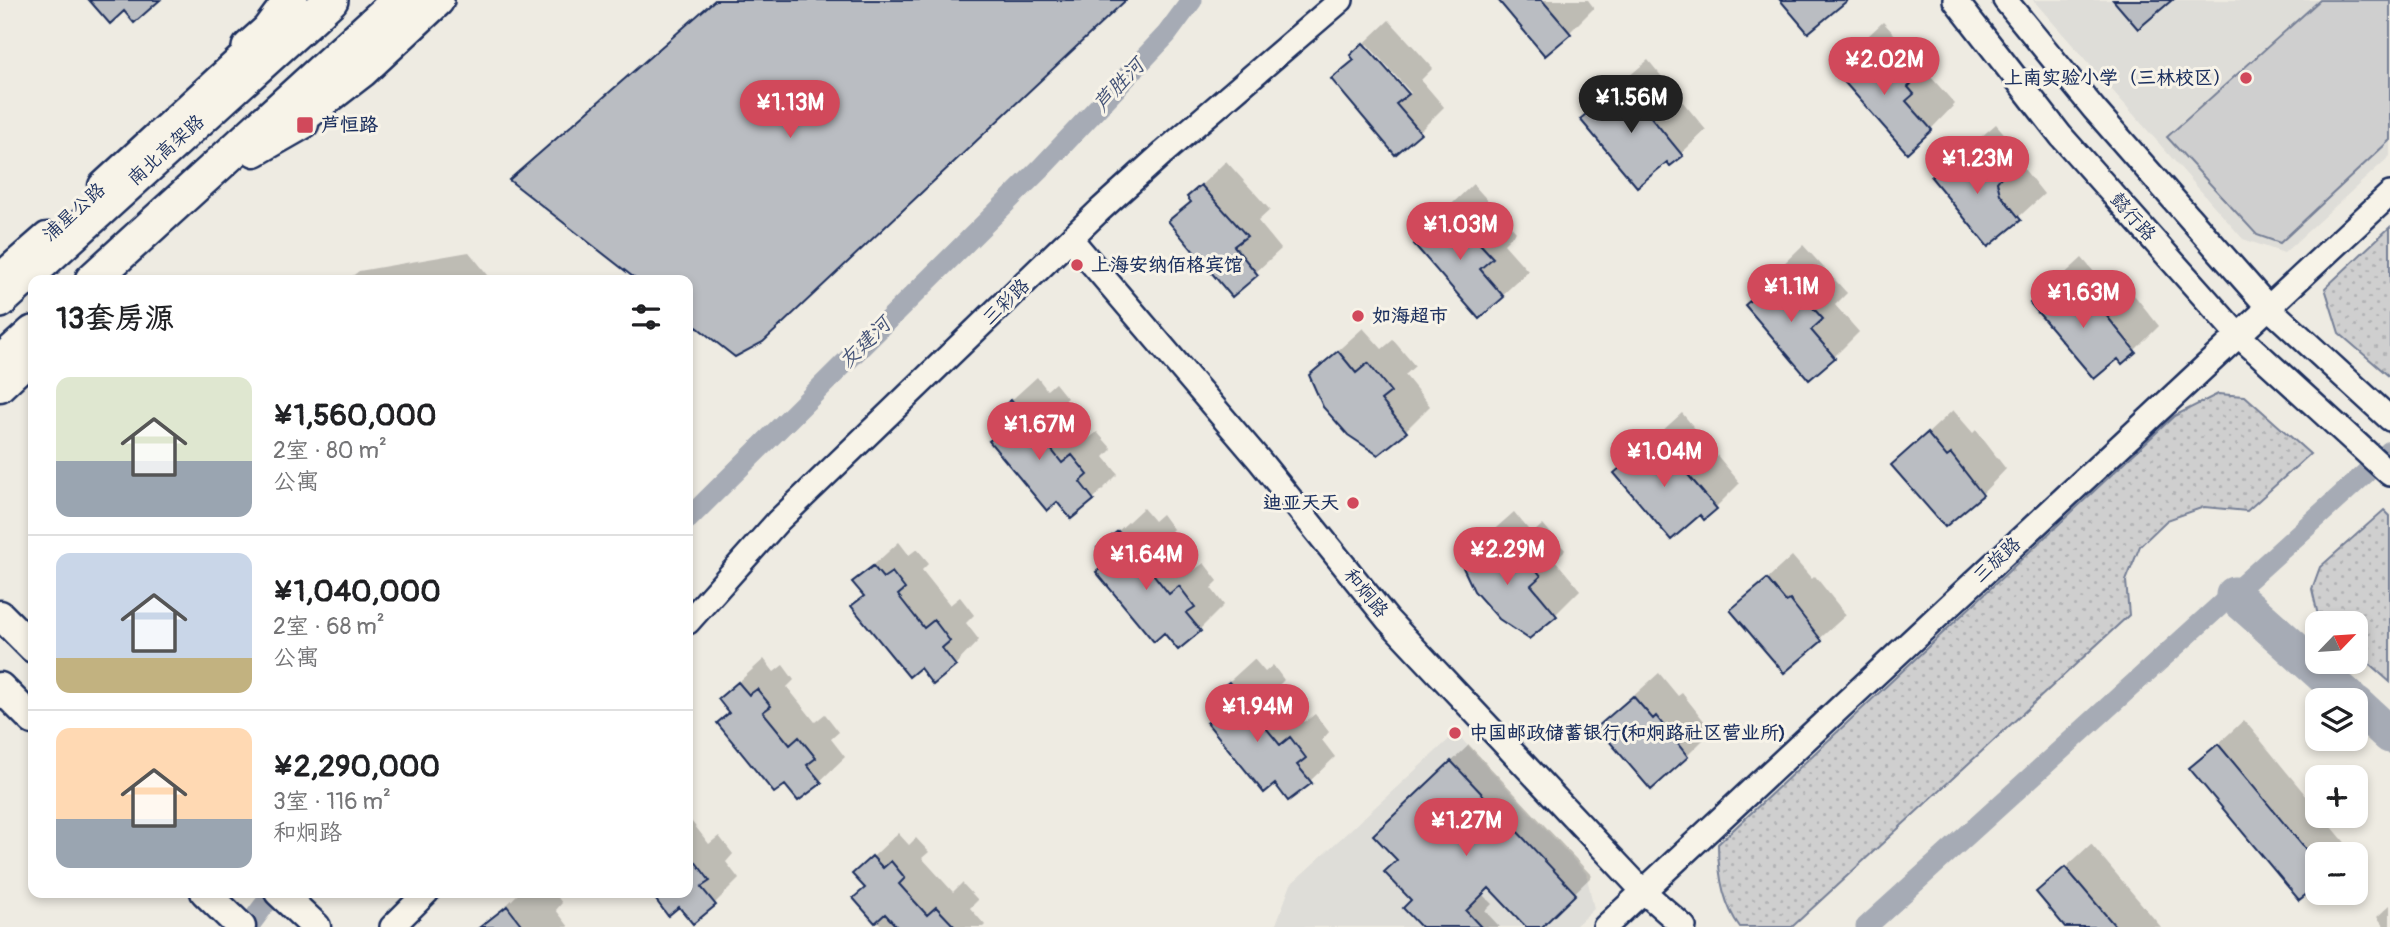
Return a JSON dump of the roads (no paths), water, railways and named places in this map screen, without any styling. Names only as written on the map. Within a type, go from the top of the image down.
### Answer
[{"type":"highway","points":[[238,59],[268,31],[291,0]]},
{"type":"highway","name":"南北高架路","points":[[29,275],[331,0]]},
{"type":"highway","points":[[97,275],[399,0]]},
{"type":"highway","points":[[255,152],[361,71],[437,0]]},
{"type":"highway","name":"南北高架路","points":[[0,301],[28,276]]},
{"type":"highway","points":[[0,363],[28,338]]},
{"type":"main road","name":"浦星公路","points":[[238,59],[281,0]]},
{"type":"main road","name":"浦星公路","points":[[0,278],[238,59],[308,0]]},
{"type":"main road","points":[[121,275],[421,0]]},
{"type":"main road","points":[[255,152],[314,119],[368,80],[456,0]]},
{"type":"main road","points":[[0,387],[28,361]]},
{"type":"main road","points":[[0,615],[28,643]]},
{"type":"main road","points":[[0,687],[28,715]]},
{"type":"main road","points":[[211,898],[241,927]]},
{"type":"main road","points":[[285,898],[312,924]]},
{"type":"street","name":"三彩路","points":[[693,616],[778,522],[1071,239],[1163,153],[1341,0]]},
{"type":"street","name":"懿行路","points":[[1955,0],[2061,136],[2238,335],[2390,474]]},
{"type":"street","points":[[2006,0],[2094,110],[2269,307],[2390,419]]},
{"type":"street","name":"三旋路","points":[[1605,927],[2390,194]]},
{"type":"street","name":"和炯路","points":[[1071,239],[1260,461],[1388,620],[1643,891],[1684,927]]},
{"type":"street","points":[[392,927],[421,898]]},
{"type":"waterway","name":"友建河","points":[[693,514],[1042,167],[1167,34],[1192,0]]},
{"type":"waterway","points":[[1866,927],[2390,451]]},
{"type":"waterway","points":[[2234,595],[2338,688]]},
{"type":"waterway","points":[[2368,715],[2390,735]]},
{"type":"waterway","name":"友建河","points":[[248,927],[270,898]]},
{"type":"place","name":"上南实验小学（三林校区）","points":[[2246,78]]},
{"type":"place","name":"芦恒路","points":[[305,125]]},
{"type":"place","name":"上海安纳佰格宾馆","points":[[1077,265]]},
{"type":"place","name":"如海超市","points":[[1358,316]]},
{"type":"place","name":"迪亚天天","points":[[1353,503]]},
{"type":"place","name":"中国邮政储蓄银行(和炯路社区营业所)","points":[[1455,733]]},
{"type":"water label","name":"芦胜河","points":[[1119,85]]}]
